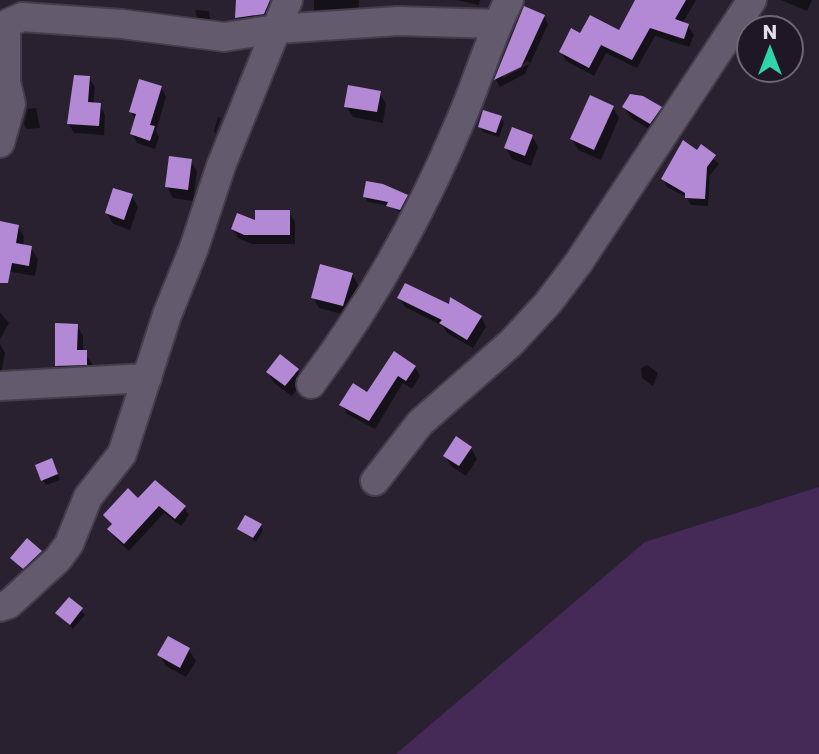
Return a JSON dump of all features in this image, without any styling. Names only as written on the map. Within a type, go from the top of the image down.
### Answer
[{"type":"street","points":[[0,607],[9,604],[47,570],[69,544],[88,497],[122,454],[221,166],[288,0]]},
{"type":"street","points":[[375,481],[420,423],[511,343],[548,303],[579,262],[752,0]]},
{"type":"street","points":[[0,143],[11,104],[6,82],[3,27],[22,18],[122,24],[224,37],[277,29],[503,12],[436,176],[333,354],[311,384]]},
{"type":"street","points":[[0,386],[147,379]]},
{"type":"shaded area","points":[[819,487],[819,754],[396,754],[645,542]]},
{"type":"building","points":[[236,0],[270,0],[264,14],[235,18]]},
{"type":"building","points":[[635,0],[686,0],[675,19],[689,24],[684,39],[650,28],[632,60],[601,45],[589,68],[559,52],[571,28],[580,33],[590,15],[619,30]]},
{"type":"building","points":[[524,6],[545,15],[521,67],[494,80]]},
{"type":"building","points":[[74,75],[90,76],[88,102],[101,103],[99,126],[67,124]]},
{"type":"building","points":[[139,79],[162,86],[150,125],[155,126],[150,141],[130,134],[136,114],[129,112]]},
{"type":"building","points":[[348,85],[381,91],[377,112],[344,107]]},
{"type":"building","points":[[630,94],[643,96],[662,107],[650,124],[622,107]]},
{"type":"building","points":[[590,95],[614,106],[594,150],[570,139]]},
{"type":"building","points":[[483,110],[502,116],[496,133],[478,127]]},
{"type":"building","points":[[512,127],[533,135],[525,156],[504,148]]},
{"type":"building","points":[[683,140],[697,150],[701,144],[716,155],[707,167],[705,199],[685,198],[685,193],[661,179]]},
{"type":"building","points":[[169,156],[192,159],[188,190],[165,187]]},
{"type":"building","points":[[366,181],[383,184],[408,195],[400,210],[386,206],[388,202],[363,197]]},
{"type":"building","points":[[113,188],[133,194],[124,220],[105,213]]},
{"type":"building","points":[[255,210],[290,210],[290,235],[244,235],[231,229],[237,213],[255,220]]},
{"type":"building","points":[[0,221],[19,225],[16,243],[32,246],[29,266],[12,263],[8,283],[0,283]]},
{"type":"building","points":[[320,264],[353,273],[343,306],[311,298]]},
{"type":"building","points":[[405,283],[449,304],[450,297],[482,316],[467,340],[439,323],[442,320],[397,298]]},
{"type":"building","points":[[55,323],[78,324],[77,350],[87,350],[87,365],[55,366]]},
{"type":"building","points":[[394,351],[416,366],[406,381],[398,376],[369,421],[339,405],[353,383],[367,392]]},
{"type":"building","points":[[280,354],[299,369],[285,386],[266,372]]},
{"type":"building","points":[[456,436],[472,447],[459,466],[443,456]]},
{"type":"building","points":[[52,458],[58,474],[41,481],[35,465]]},
{"type":"building","points":[[155,480],[186,506],[175,519],[159,506],[124,544],[107,529],[112,524],[103,515],[128,488],[138,498]]},
{"type":"building","points":[[245,515],[262,524],[253,538],[237,529]]},
{"type":"building","points":[[27,538],[42,551],[23,569],[10,558]]},
{"type":"building","points":[[69,597],[83,608],[70,625],[55,613]]},
{"type":"building","points":[[168,636],[190,648],[180,668],[157,655]]}]
